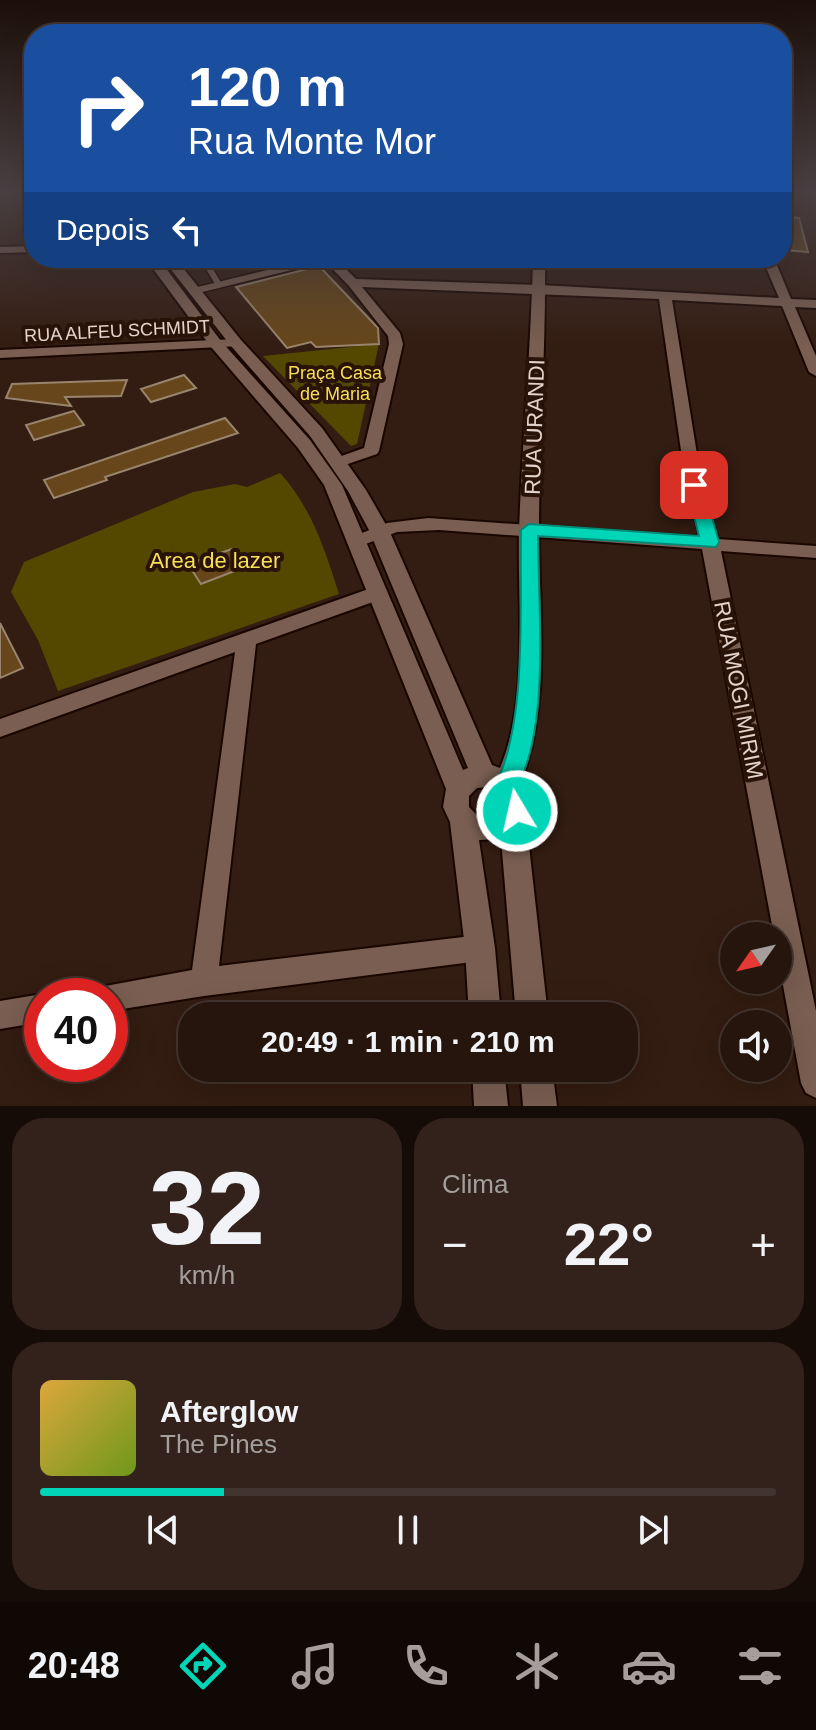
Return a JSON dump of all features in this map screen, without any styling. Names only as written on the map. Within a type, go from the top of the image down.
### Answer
[{"type":"street","points":[[0,250],[24,249]]},
{"type":"street","points":[[160,268],[226,344],[339,462],[379,530],[496,780],[518,801],[513,819],[531,1002]]},
{"type":"street","points":[[176,268],[194,291],[226,344],[321,466],[358,541],[458,788]]},
{"type":"street","points":[[338,268],[389,327],[396,344],[371,451],[339,462]]},
{"type":"street","name":"RUA URANDI","points":[[496,780],[518,762],[527,715],[529,530],[539,268]]},
{"type":"street","points":[[772,268],[816,372]]},
{"type":"street","points":[[353,283],[540,289],[816,304]]},
{"type":"street","name":"RUA MOGI MIRIM","points":[[665,297],[694,485],[710,542],[816,1083]]},
{"type":"street","name":"RUA ALFEU SCHMIDT","points":[[0,354],[226,344]]},
{"type":"street","points":[[358,541],[379,530],[416,523],[816,552]]},
{"type":"street","points":[[0,729],[377,593]]},
{"type":"street","points":[[204,982],[246,641]]},
{"type":"street","points":[[484,1002],[463,821],[454,805],[458,788],[464,781],[496,780]]},
{"type":"street","points":[[463,821],[484,831],[495,831],[513,819]]},
{"type":"street","points":[[128,994],[480,948]]},
{"type":"street","points":[[0,1015],[24,1011]]},
{"type":"street","points":[[489,1082],[491,1106]]},
{"type":"street","points":[[537,1082],[540,1106]]},
{"type":"lane","points":[[209,268],[219,285]]},
{"type":"lane","points":[[194,291],[288,268]]},
{"type":"green space","name":"Praça Casa de Maria","points":[[379,344],[357,444],[351,446],[263,356]]},
{"type":"green space","name":"Area de lazer","points":[[280,473],[309,515],[339,594],[58,691],[38,640],[11,592],[24,562],[193,492],[235,484],[247,487]]},
{"type":"building","points":[[792,243],[806,243],[808,252],[792,251]]},
{"type":"building","points":[[321,268],[378,328],[379,344],[316,347],[311,342],[287,348],[236,287]]},
{"type":"building","points":[[184,375],[196,388],[151,402],[141,389]]},
{"type":"building","points":[[127,380],[121,396],[65,397],[71,406],[6,398],[12,384]]},
{"type":"building","points":[[74,411],[84,425],[34,440],[26,425]]},
{"type":"building","points":[[225,418],[238,433],[105,477],[107,480],[54,498],[44,480]]},
{"type":"building","points":[[232,549],[245,567],[201,584],[188,564]]},
{"type":"building","points":[[0,623],[23,668],[0,678]]},
{"type":"route","points":[[517,811],[518,801],[507,784],[518,762],[527,715],[529,530],[710,542],[694,485]]}]
